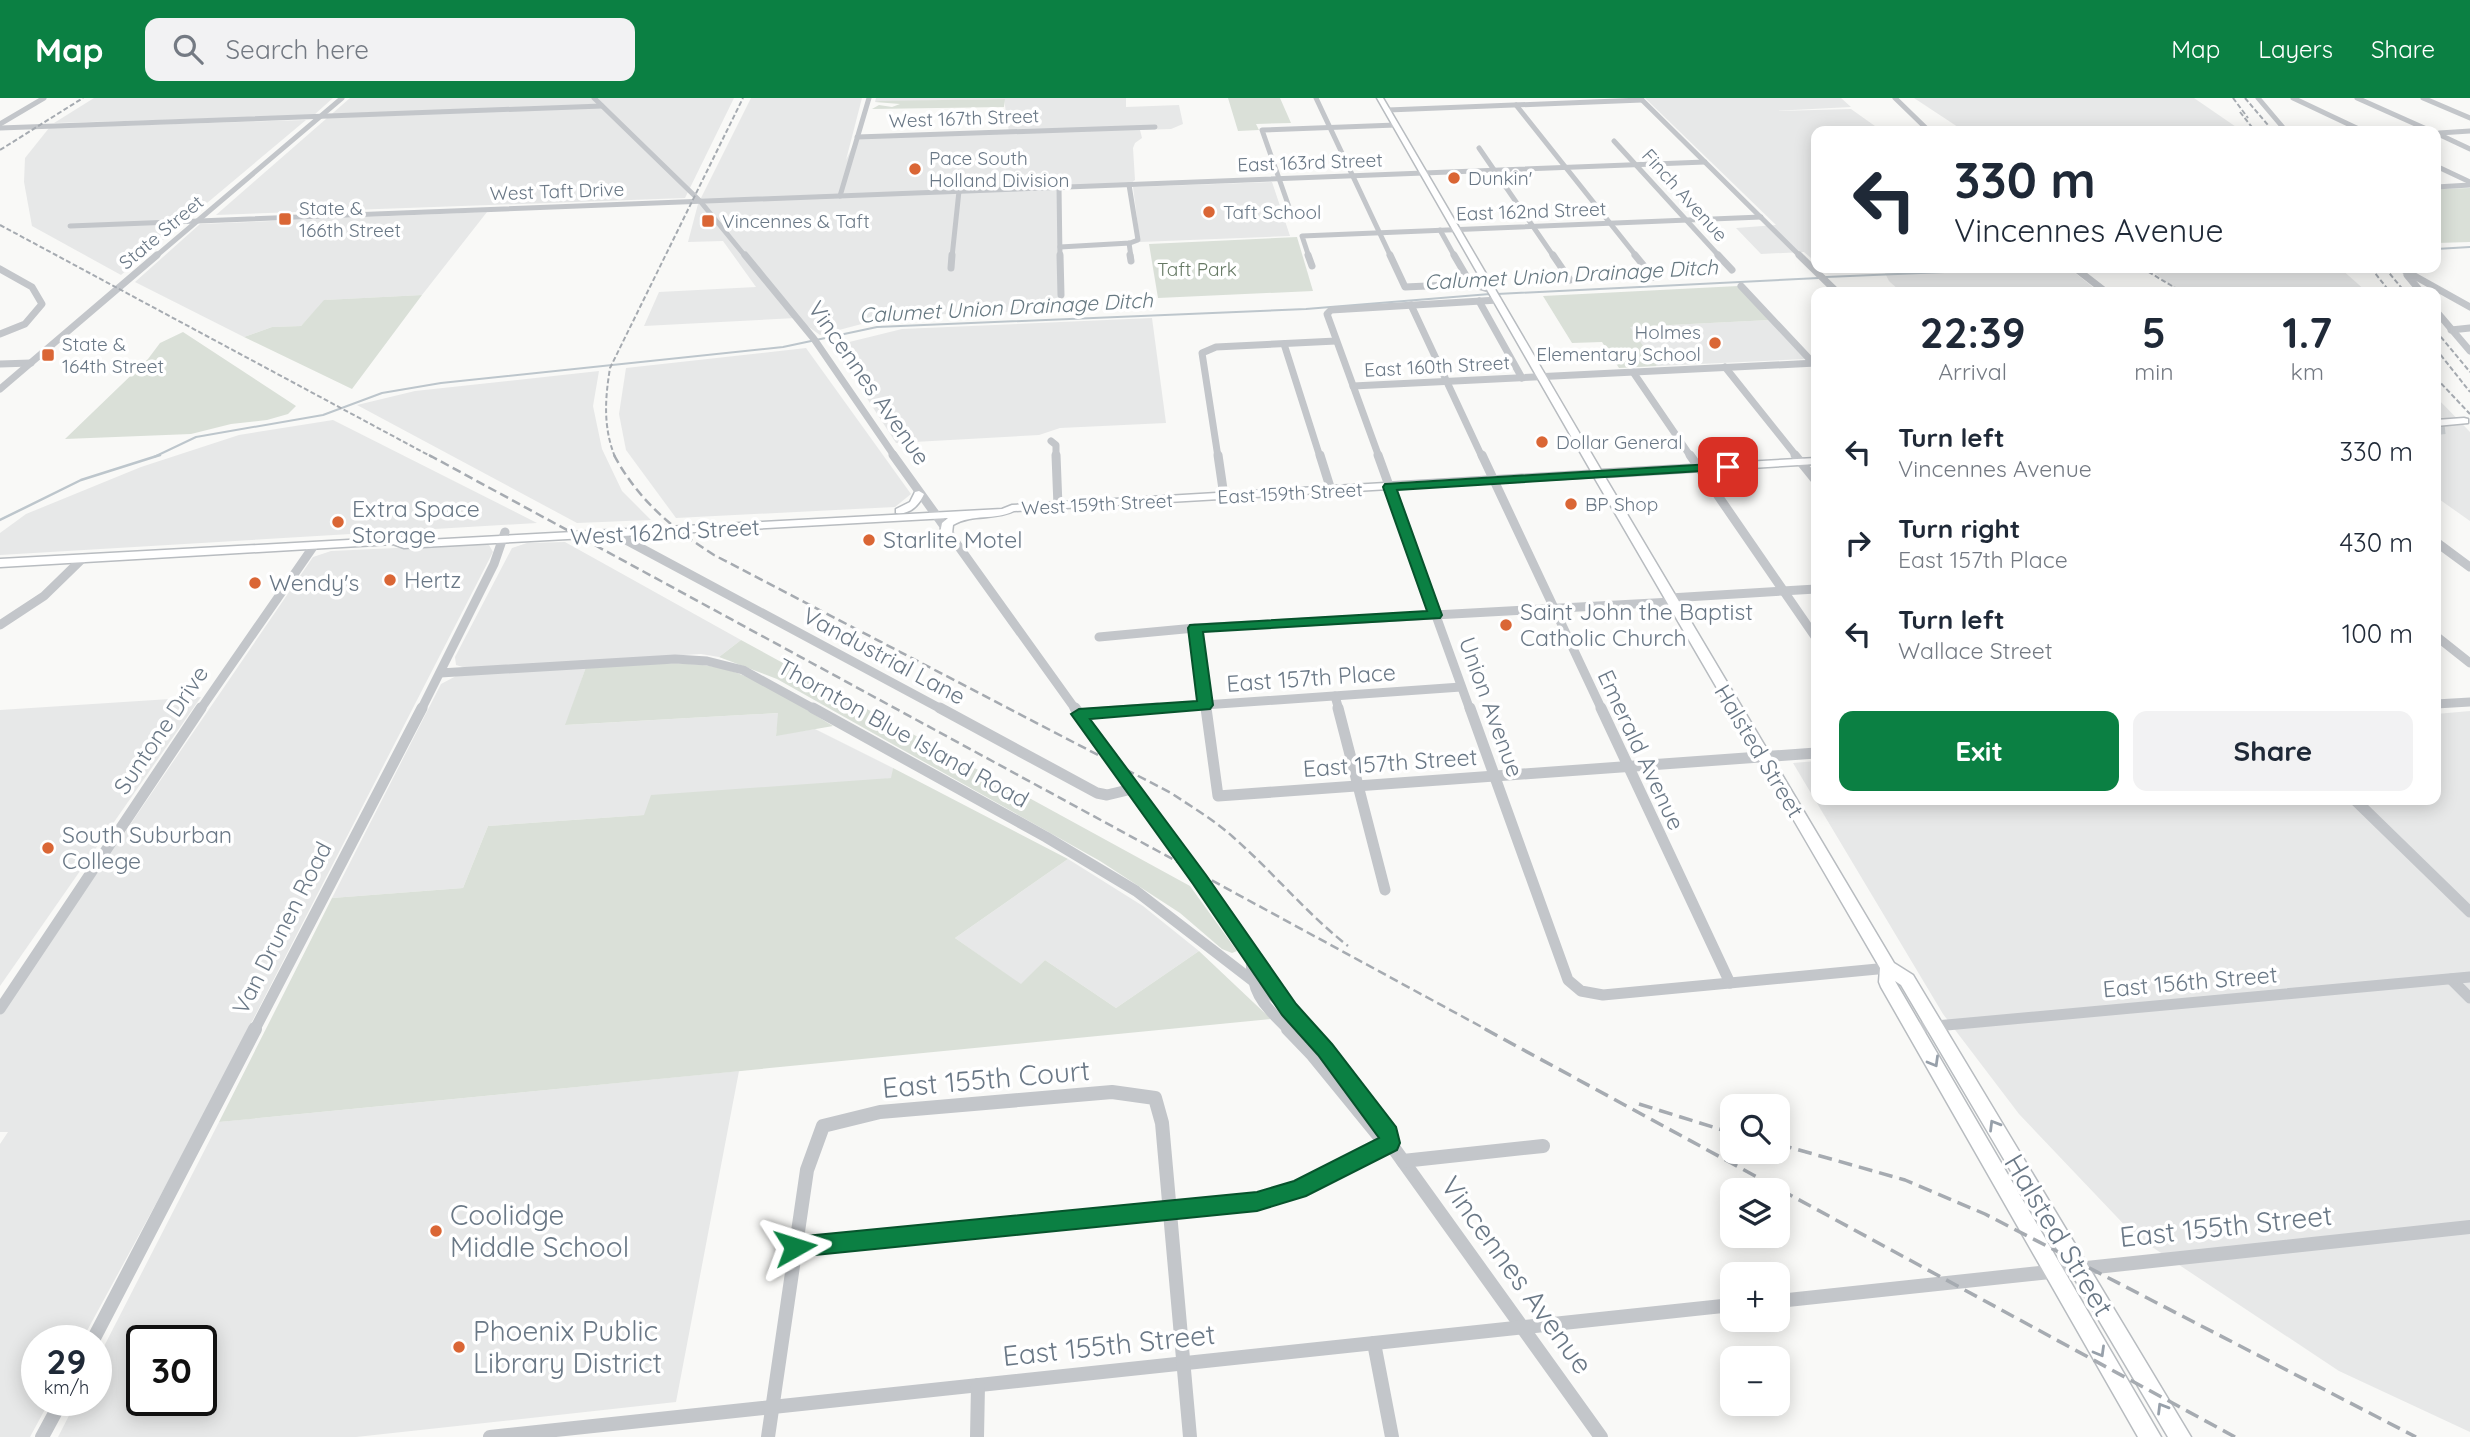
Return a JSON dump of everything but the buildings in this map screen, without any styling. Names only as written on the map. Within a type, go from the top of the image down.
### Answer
[{"type":"main road","name":"Halsted Street","points":[[1380,98],[1888,968],[1907,980],[2180,1437]]},
{"type":"main road","points":[[2441,426],[2467,424]]},
{"type":"main road","name":"East 159th Street","points":[[1183,499],[1811,461]]},
{"type":"main road","points":[[900,511],[915,504],[919,494]]},
{"type":"main road","name":"West 159th Street","points":[[932,513],[1004,505],[1012,508],[1183,499]]},
{"type":"main road","name":"West 159th Street","points":[[932,513],[962,515],[1004,512],[1012,508]]},
{"type":"main road","name":"West 162nd Street","points":[[624,530],[900,511],[932,513]]},
{"type":"main road","name":"West 162nd Street","points":[[0,563],[397,542],[404,545],[505,536],[932,513]]},
{"type":"main road","points":[[946,533],[948,523],[962,515]]},
{"type":"main road","name":"Halsted Street","points":[[1888,968],[1887,982],[2150,1437]]},
{"type":"street","points":[[0,126],[44,98]]},
{"type":"street","name":"State Street","points":[[0,389],[342,98]]},
{"type":"street","name":"Vincennes Avenue","points":[[594,98],[700,201],[815,341],[946,533],[1079,714],[1289,1010],[1389,1133],[1390,1143]]},
{"type":"street","points":[[840,196],[869,98]]},
{"type":"street","points":[[1316,98],[1405,287],[1471,284],[1491,290]]},
{"type":"street","points":[[1895,98],[1924,126]]},
{"type":"street","points":[[2258,98],[2282,126]]},
{"type":"street","points":[[2293,98],[2352,126]]},
{"type":"street","points":[[2357,98],[2420,126]]},
{"type":"street","points":[[2423,98],[2470,118]]},
{"type":"street","points":[[1388,110],[1641,99],[1811,267]]},
{"type":"street","points":[[1516,105],[1653,277]]},
{"type":"street","points":[[0,126],[602,106]]},
{"type":"street","points":[[1289,207],[1262,130],[1396,125]]},
{"type":"street","name":"West 167th Street","points":[[857,137],[1155,127]]},
{"type":"street","points":[[2441,132],[2470,131]]},
{"type":"street","points":[[2441,135],[2470,149]]},
{"type":"street","name":"Finch Avenue","points":[[1614,141],[1732,270]]},
{"type":"street","points":[[1479,148],[1570,280]]},
{"type":"street","name":"East 163rd Street","points":[[916,193],[1705,162]]},
{"type":"street","points":[[2441,169],[2470,184]]},
{"type":"street","points":[[2441,187],[2470,184]]},
{"type":"street","points":[[1060,247],[1129,243],[1138,240],[1129,185]]},
{"type":"street","points":[[1059,187],[1062,295]]},
{"type":"street","points":[[951,268],[959,191]]},
{"type":"street","name":"West Taft Drive","points":[[70,226],[916,193]]},
{"type":"street","name":"East 162nd Street","points":[[1312,266],[1302,236],[1761,217]]},
{"type":"street","points":[[1440,230],[1471,284]]},
{"type":"street","points":[[1129,243],[1131,261]]},
{"type":"street","points":[[0,269],[37,289],[42,296],[42,304],[26,324],[0,334]]},
{"type":"street","points":[[1817,273],[1832,287]]},
{"type":"street","points":[[2081,273],[2099,287]]},
{"type":"street","points":[[2404,273],[2417,287]]},
{"type":"street","points":[[2408,273],[2434,287]]},
{"type":"street","points":[[1471,284],[1484,277]]},
{"type":"street","points":[[1741,286],[1811,359]]},
{"type":"street","points":[[2441,291],[2470,307]]},
{"type":"street","points":[[1411,305],[1498,300]]},
{"type":"street","points":[[1479,301],[1522,378]]},
{"type":"street","name":"Union Avenue","points":[[1411,305],[1331,310],[1326,314],[1568,980],[1581,991],[1603,996],[1730,983]]},
{"type":"street","name":"Emerald Avenue","points":[[1411,305],[1730,983]]},
{"type":"street","points":[[2441,317],[2470,351]]},
{"type":"street","points":[[2451,330],[2470,328]]},
{"type":"street","points":[[1224,496],[1200,356],[1206,350],[1336,341]]},
{"type":"street","points":[[1284,344],[1332,490]]},
{"type":"street","points":[[0,364],[32,363]]},
{"type":"street","name":"East 160th Street","points":[[1353,386],[1811,364]]},
{"type":"street","points":[[1724,368],[1811,474]]},
{"type":"street","points":[[1633,372],[1811,631]]},
{"type":"street","points":[[1051,441],[1056,445],[1058,506]]},
{"type":"street","name":"Vandustrial Lane","points":[[624,530],[626,540],[1097,793],[1107,795],[1132,789]]},
{"type":"street","name":"Van Drunen Road","points":[[101,1325],[440,673],[505,536]]},
{"type":"street","name":"Suntone Drive","points":[[0,1009],[313,547]]},
{"type":"street","points":[[2441,547],[2470,567]]},
{"type":"street","points":[[0,625],[44,596],[82,559]]},
{"type":"street","points":[[1099,637],[1195,628],[1553,609],[1811,589]]},
{"type":"street","points":[[1195,628],[1205,705]]},
{"type":"street","points":[[2441,640],[2470,663]]},
{"type":"street","name":"Thornton Blue Island Road","points":[[440,673],[675,659],[707,661],[743,670],[1136,891],[1289,1010]]},
{"type":"street","name":"East 157th Place","points":[[1079,714],[1461,687]]},
{"type":"street","points":[[1335,696],[1385,890]]},
{"type":"street","points":[[2441,704],[2470,702]]},
{"type":"street","name":"East 157th Street","points":[[1205,705],[1218,796],[1811,753]]},
{"type":"street","points":[[2360,805],[2470,912]]},
{"type":"street","points":[[1251,955],[1251,980]]},
{"type":"street","points":[[1730,983],[1888,968]]},
{"type":"street","name":"East 156th Street","points":[[1914,1028],[2470,977]]},
{"type":"street","points":[[2451,979],[2470,998]]},
{"type":"street","name":"Vincennes Avenue","points":[[1251,980],[1258,998],[1313,1055],[1380,1137],[1390,1143],[1601,1437]]},
{"type":"street","name":"East 155th Court","points":[[795,1247],[807,1170],[823,1126],[893,1111],[1112,1092],[1155,1098],[1162,1123],[1170,1209]]},
{"type":"street","points":[[768,1437],[795,1247],[1257,1201],[1298,1189],[1390,1143]]},
{"type":"street","points":[[1403,1161],[1543,1146]]},
{"type":"street","points":[[1170,1209],[1189,1437]]},
{"type":"street","name":"East 155th Street","points":[[1790,1300],[2470,1227]]},
{"type":"street","name":"East 155th Street","points":[[490,1437],[563,1433],[978,1385],[1720,1306]]},
{"type":"street","points":[[1374,1343],[1392,1437]]},
{"type":"street","points":[[977,1437],[978,1385]]},
{"type":"street","points":[[42,1437],[53,1416]]},
{"type":"shaded area","points":[[94,98],[333,98],[314,115],[303,116],[54,123]]},
{"type":"shaded area","points":[[350,98],[734,98],[685,198],[216,215]]},
{"type":"shaded area","points":[[751,98],[862,98],[846,160],[857,137],[1009,132],[1004,99],[875,102],[876,98],[1126,98],[1126,107],[1179,105],[1183,124],[1171,129],[1140,130],[1142,138],[1133,148],[1135,180],[1129,185],[1059,188],[1060,310],[892,316],[820,335],[796,318],[644,326],[659,292],[756,287],[723,241],[688,242],[698,204]]},
{"type":"shaded area","points":[[1645,98],[1841,98],[1851,107],[1774,111],[1851,109],[1875,126],[1811,126],[1811,258],[1804,252],[1761,254],[1736,228],[1776,225]]},
{"type":"shaded area","points":[[1914,98],[2194,98],[2235,126],[1956,126]]},
{"type":"shaded area","points":[[306,120],[121,275],[32,226],[24,182],[25,158],[49,128]]},
{"type":"shaded area","name":"Taft School","points":[[1272,182],[1290,236],[1140,242],[1133,187]]},
{"type":"shaded area","points":[[487,212],[422,295],[325,300],[301,326],[272,327],[244,337],[135,282],[200,224]]},
{"type":"shaded area","points":[[1885,273],[2075,273],[2093,287],[1896,287]]},
{"type":"shaded area","points":[[2154,273],[2346,273],[2361,287],[2173,287]]},
{"type":"shaded area","points":[[1152,318],[1166,423],[1060,428],[1039,435],[896,443],[833,346],[902,329]]},
{"type":"shaded area","name":"Holmes Elementary School","points":[[1770,320],[1805,359],[1657,366],[1629,327]]},
{"type":"shaded area","points":[[806,348],[911,494],[895,507],[676,518],[626,450],[619,414],[626,368]]},
{"type":"shaded area","points":[[599,371],[593,406],[602,449],[622,491],[651,520],[577,523],[357,405],[415,391]]},
{"type":"shaded area","points":[[2441,402],[2470,432],[2470,521],[2441,501]]},
{"type":"shaded area","points":[[333,420],[537,523],[0,555],[0,533],[26,514],[141,467],[239,435]]},
{"type":"shaded area","points":[[565,542],[741,640],[719,657],[701,654],[466,668],[456,665],[455,657],[512,548],[527,543]]},
{"type":"shaded area","points":[[481,544],[489,545],[493,552],[203,1117],[90,1325],[21,1325],[21,1416],[41,1416],[30,1437],[0,1437],[0,1144],[8,1132],[0,1132],[0,1015],[313,557],[331,551]]},
{"type":"shaded area","points":[[586,667],[566,725],[779,713],[776,735],[815,729],[893,768],[892,778],[644,815],[488,826],[463,888],[332,898],[441,684],[458,675]]},
{"type":"shaded area","name":"South Suburban College","points":[[201,697],[0,986],[0,710]]},
{"type":"shaded area","points":[[2470,711],[2470,1432],[2339,1371],[2134,1235],[2019,1114],[1943,1014],[1818,805],[2441,805],[2441,714]]},
{"type":"shaded area","points":[[1811,761],[1811,793],[1793,763]]},
{"type":"shaded area","points":[[1068,859],[1143,906],[1199,951],[1116,1008],[1045,960],[1021,985],[955,938]]},
{"type":"shaded area","name":"Coolidge Middle School","points":[[739,1071],[676,1402],[356,1437],[58,1437],[69,1416],[112,1416],[112,1331],[219,1122]]},
{"type":"green space","points":[[1228,98],[1280,98],[1291,123],[1256,124],[1259,130],[1238,131]]},
{"type":"green space","points":[[1005,99],[1004,107],[872,109],[879,105],[892,107],[900,104],[875,102],[880,101]]},
{"type":"green space","points":[[2470,188],[2470,242],[2441,243],[2441,189]]},
{"type":"green space","name":"Taft Park","points":[[1297,237],[1313,291],[1158,298],[1149,244]]},
{"type":"green space","points":[[1738,286],[1770,320],[1630,327],[1657,366],[1619,368],[1602,342],[1572,343],[1543,296]]},
{"type":"green space","points":[[422,295],[352,389],[244,337],[272,327],[301,326],[324,300]]},
{"type":"green space","points":[[183,332],[296,406],[288,414],[267,420],[231,424],[191,434],[65,439],[148,359],[160,343]]},
{"type":"green space","points":[[741,640],[1190,886],[1237,951],[1232,953],[1222,949],[1180,913],[1100,861],[777,679],[719,657]]},
{"type":"green space","points":[[648,663],[688,664],[728,670],[756,681],[833,726],[776,736],[778,713],[565,725],[586,667]]},
{"type":"green space","points":[[893,768],[1068,859],[955,938],[1021,984],[1045,960],[1116,1008],[1199,951],[1271,1019],[219,1122],[332,898],[463,888],[488,826],[644,815],[651,795],[891,778]]},
{"type":"waterway","name":"Calumet Union Drainage Ditch","points":[[2441,249],[2470,247]]},
{"type":"waterway","name":"Calumet Union Drainage Ditch","points":[[1826,277],[1921,273]]},
{"type":"waterway","name":"Calumet Union Drainage Ditch","points":[[1497,294],[1819,278]]},
{"type":"waterway","name":"Calumet Union Drainage Ditch","points":[[155,457],[196,437],[323,415],[382,393],[441,383],[783,347],[877,327],[1306,309],[1490,294]]},
{"type":"waterway","name":"Calumet Union Drainage Ditch","points":[[155,457],[160,455]]},
{"type":"waterway","name":"Calumet Union Drainage Ditch","points":[[0,520],[81,480],[155,457]]},
{"type":"tunnel","points":[[2441,429],[2445,429]]},
{"type":"railway","points":[[0,150],[83,98]]},
{"type":"railway","points":[[615,456],[608,435],[606,413],[610,368],[743,98]]},
{"type":"railway","points":[[2233,98],[2248,118]]},
{"type":"railway","points":[[2245,98],[2269,126]]},
{"type":"railway","points":[[2240,112],[2251,126]]},
{"type":"railway","points":[[0,225],[432,457]]},
{"type":"railway","points":[[2150,273],[2174,287]]},
{"type":"railway","points":[[2375,273],[2386,287]]},
{"type":"railway","points":[[2389,273],[2401,287]]},
{"type":"railway","points":[[2441,337],[2470,372]]},
{"type":"railway","points":[[2441,355],[2470,392]]},
{"type":"railway","points":[[2441,383],[2470,414]]},
{"type":"railway","points":[[429,455],[1489,1031]]},
{"type":"railway","points":[[615,456],[634,486],[657,512],[714,555],[1171,793],[1203,814],[1233,837],[1348,946]]},
{"type":"railway","points":[[1485,1029],[2235,1437]]},
{"type":"railway","points":[[1639,1104],[1720,1129]]},
{"type":"railway","points":[[1790,1147],[1905,1180],[1985,1214],[2416,1437]]},
{"type":"place","name":"Pace South Holland Division","points":[[915,169]]},
{"type":"place","name":"Dunkin'","points":[[1454,178]]},
{"type":"place","name":"Taft School","points":[[1209,212]]},
{"type":"place","name":"State & 166th Street","points":[[285,219]]},
{"type":"place","name":"Vincennes & Taft","points":[[708,221]]},
{"type":"place","name":"Holmes Elementary School","points":[[1715,343]]},
{"type":"place","name":"State & 164th Street","points":[[48,355]]},
{"type":"place","name":"Dollar General","points":[[1542,442]]},
{"type":"place","name":"BP Shop","points":[[1571,504]]},
{"type":"place","name":"Extra Space Storage","points":[[338,522]]},
{"type":"place","name":"Starlite Motel","points":[[869,540]]},
{"type":"place","name":"Hertz","points":[[390,580]]},
{"type":"place","name":"Wendy's","points":[[255,583]]},
{"type":"place","name":"Saint John the Baptist Catholic Church","points":[[1506,625]]},
{"type":"place","name":"South Suburban College","points":[[48,848]]},
{"type":"place","name":"Coolidge Middle School","points":[[436,1231]]},
{"type":"place","name":"Phoenix Public Library District","points":[[459,1347]]},
{"type":"route","points":[[795,1247],[1257,1201],[1298,1189],[1390,1143],[1389,1133],[1325,1049],[1289,1010],[1267,975],[1079,714],[1205,705],[1195,628],[1435,615],[1389,487],[1728,467]]}]
